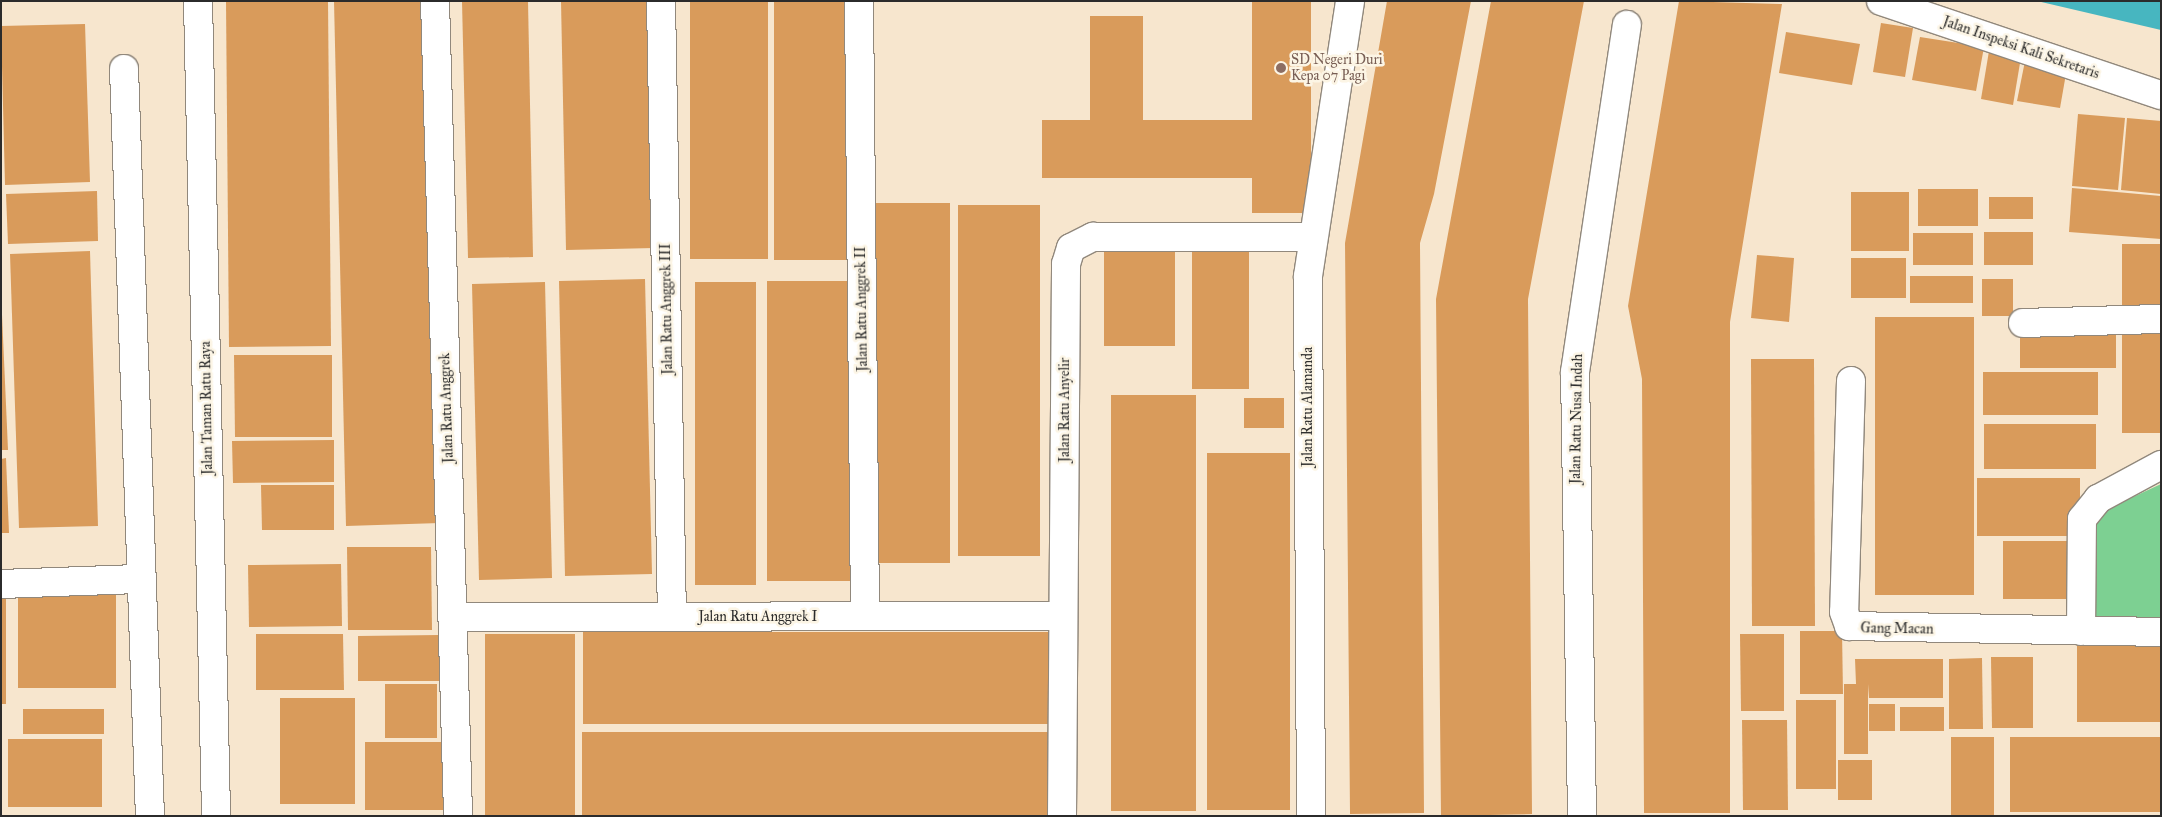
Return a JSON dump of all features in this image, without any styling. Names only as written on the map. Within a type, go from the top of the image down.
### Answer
[{"type":"street","name":"Jalan Taman Ratu Raya","points":[[198,1],[216,816]]},
{"type":"street","name":"Jalan Ratu Anggrek","points":[[435,1],[454,617],[458,816]]},
{"type":"street","name":"Jalan Ratu Anggrek III","points":[[661,1],[672,617]]},
{"type":"street","name":"Jalan Ratu Anggrek II","points":[[859,1],[865,616]]},
{"type":"street","name":"Jalan Ratu Alamanda","points":[[1311,816],[1311,237],[1350,1]]},
{"type":"street","name":"Jalan Inspeksi Kali Sekretaris","points":[[1881,1],[2161,95]]},
{"type":"street","name":"Jalan Ratu Nusa Indah","points":[[1582,816],[1575,372],[1627,25]]},
{"type":"street","points":[[124,69],[140,579],[150,816]]},
{"type":"street","name":"Jalan Ratu Anyelir","points":[[1062,816],[1066,264],[1071,248],[1093,237],[1311,237]]},
{"type":"street","points":[[2023,323],[2161,319]]},
{"type":"street","name":"Gang Macan","points":[[1851,381],[1844,612],[1849,626],[2161,632]]},
{"type":"street","points":[[2081,631],[2082,519],[2098,499],[2161,465]]},
{"type":"street","points":[[1,584],[140,579]]},
{"type":"street","name":"Jalan Ratu Anggrek I","points":[[454,617],[1063,616]]},
{"type":"green space","points":[[2161,484],[2161,621],[2092,622],[2094,520],[2103,511]]},
{"type":"water","points":[[2037,1],[2161,1],[2161,30]]},
{"type":"building","points":[[226,1],[328,1],[331,346],[229,347]]},
{"type":"building","points":[[334,1],[429,1],[440,523],[346,526]]},
{"type":"building","points":[[462,1],[528,1],[533,257],[468,258]]},
{"type":"building","points":[[561,1],[649,1],[654,248],[566,250]]},
{"type":"building","points":[[690,1],[768,1],[768,259],[690,259]]},
{"type":"building","points":[[774,1],[848,1],[848,260],[774,260]]},
{"type":"building","name":"SD Negeri Duri Kepa 07 Pagi","points":[[1252,1],[1311,1],[1311,213],[1252,213],[1252,178],[1042,178],[1042,120],[1090,120],[1090,16],[1143,16],[1143,120],[1252,120]]},
{"type":"building","points":[[1387,1],[1471,1],[1434,194],[1420,243],[1424,813],[1350,814],[1345,243]]},
{"type":"building","points":[[1491,1],[1584,1],[1528,299],[1532,814],[1441,816],[1436,299]]},
{"type":"building","points":[[1679,1],[1782,4],[1730,322],[1730,813],[1644,813],[1642,379],[1628,306]]},
{"type":"building","points":[[1881,23],[1913,28],[1905,77],[1873,72]]},
{"type":"building","points":[[85,24],[90,182],[5,185],[1,26]]},
{"type":"building","points":[[1786,32],[1860,44],[1852,85],[1779,73]]},
{"type":"building","points":[[1920,37],[1984,47],[1976,91],[1912,80]]},
{"type":"building","points":[[1989,51],[2021,57],[2013,105],[1981,99]]},
{"type":"building","points":[[2025,61],[2067,68],[2060,108],[2017,101]]},
{"type":"building","points":[[2078,114],[2125,118],[2118,190],[2072,186]]},
{"type":"building","points":[[2127,118],[2161,121],[2161,194],[2121,190]]},
{"type":"building","points":[[2072,188],[2161,196],[2161,239],[2069,232]]},
{"type":"building","points":[[1918,189],[1978,189],[1978,226],[1918,226]]},
{"type":"building","points":[[97,191],[98,241],[8,244],[6,194]]},
{"type":"building","points":[[1851,192],[1909,192],[1909,251],[1851,251]]},
{"type":"building","points":[[1989,197],[2033,197],[2033,219],[1989,219]]},
{"type":"building","points":[[876,203],[950,203],[950,563],[876,563]]},
{"type":"building","points":[[958,205],[1040,205],[1040,556],[958,556]]},
{"type":"building","points":[[1984,232],[2033,232],[2033,265],[1984,265]]},
{"type":"building","points":[[1913,233],[1973,233],[1973,265],[1913,265]]},
{"type":"building","points":[[1192,239],[1249,239],[1249,389],[1192,389]]},
{"type":"building","points":[[1104,240],[1175,240],[1175,346],[1104,346]]},
{"type":"building","points":[[2122,244],[2161,244],[2161,315],[2122,315]]},
{"type":"building","points":[[90,251],[98,526],[19,528],[10,254]]},
{"type":"building","points":[[1757,255],[1794,258],[1789,322],[1751,318]]},
{"type":"building","points":[[1851,258],[1906,258],[1906,298],[1851,298]]},
{"type":"building","points":[[1910,276],[1973,276],[1973,303],[1910,303]]},
{"type":"building","points":[[645,279],[652,574],[565,576],[559,281]]},
{"type":"building","points":[[1982,279],[2013,279],[2013,316],[1982,316]]},
{"type":"building","points":[[767,281],[853,281],[853,581],[767,581]]},
{"type":"building","points":[[545,282],[552,578],[479,580],[472,284]]},
{"type":"building","points":[[695,282],[756,282],[756,585],[695,585]]},
{"type":"building","points":[[1,292],[8,450],[1,450]]},
{"type":"building","points":[[1875,317],[1974,317],[1974,595],[1875,595]]},
{"type":"building","points":[[2020,325],[2116,325],[2116,368],[2020,368]]},
{"type":"building","points":[[2122,331],[2161,331],[2161,433],[2122,433]]},
{"type":"building","points":[[234,355],[332,355],[332,437],[235,437]]},
{"type":"building","points":[[1751,359],[1814,359],[1815,626],[1752,626]]},
{"type":"building","points":[[1983,372],[2098,372],[2098,415],[1983,415]]},
{"type":"building","points":[[1111,395],[1196,395],[1196,811],[1111,811]]},
{"type":"building","points":[[1244,398],[1284,398],[1284,428],[1244,428]]},
{"type":"building","points":[[1984,424],[2096,424],[2096,469],[1984,469]]},
{"type":"building","points":[[334,440],[334,482],[233,483],[232,441]]},
{"type":"building","points":[[1207,453],[1290,453],[1290,810],[1207,810]]},
{"type":"building","points":[[6,458],[9,533],[1,533],[1,459]]},
{"type":"building","points":[[1977,478],[2080,478],[2080,536],[1977,536]]},
{"type":"building","points":[[261,485],[334,485],[334,530],[262,530]]},
{"type":"building","points":[[2003,541],[2070,541],[2070,599],[2003,599]]},
{"type":"building","points":[[347,547],[431,547],[432,630],[348,630]]},
{"type":"building","points":[[341,564],[342,626],[249,627],[248,565]]},
{"type":"building","points":[[18,588],[116,588],[116,688],[18,688]]},
{"type":"building","points":[[1,593],[6,593],[6,704],[1,704]]},
{"type":"building","points":[[1800,631],[1842,631],[1843,694],[1800,694]]},
{"type":"building","points":[[583,632],[1057,632],[1057,724],[583,724]]},
{"type":"building","points":[[256,634],[343,634],[344,690],[256,690]]},
{"type":"building","points":[[485,634],[575,634],[575,816],[485,816]]},
{"type":"building","points":[[1740,634],[1784,634],[1784,711],[1741,711]]},
{"type":"building","points":[[439,635],[439,681],[358,681],[358,636]]},
{"type":"building","points":[[2077,642],[2161,642],[2161,722],[2077,722]]},
{"type":"building","points":[[1991,657],[2033,657],[2033,728],[1992,728]]},
{"type":"building","points":[[1982,658],[1983,729],[1949,729],[1949,659]]},
{"type":"building","points":[[1855,659],[1943,659],[1943,698],[1869,698],[1868,684],[1868,754],[1844,754],[1844,684],[1856,684]]},
{"type":"building","points":[[385,684],[437,684],[437,738],[385,738]]},
{"type":"building","points":[[280,698],[355,698],[355,804],[280,804]]},
{"type":"building","points":[[1796,700],[1836,700],[1836,789],[1796,789]]},
{"type":"building","points":[[1869,704],[1895,704],[1895,731],[1869,731]]},
{"type":"building","points":[[1900,707],[1944,707],[1944,731],[1900,731]]},
{"type":"building","points":[[23,709],[104,709],[104,734],[23,734]]},
{"type":"building","points":[[1742,720],[1787,720],[1788,810],[1743,810]]},
{"type":"building","points":[[582,732],[1056,732],[1056,816],[582,816]]},
{"type":"building","points":[[1951,737],[1994,737],[1994,816],[1951,816]]},
{"type":"building","points":[[2010,737],[2161,737],[2161,812],[2010,812]]},
{"type":"building","points":[[8,739],[102,739],[102,807],[8,807]]},
{"type":"building","points":[[365,742],[445,742],[445,810],[365,810]]},
{"type":"building","points":[[1838,760],[1872,760],[1872,800],[1838,800]]},
{"type":"place","name":"SD Negeri Duri Kepa 07 Pagi","points":[[1281,68]]}]
